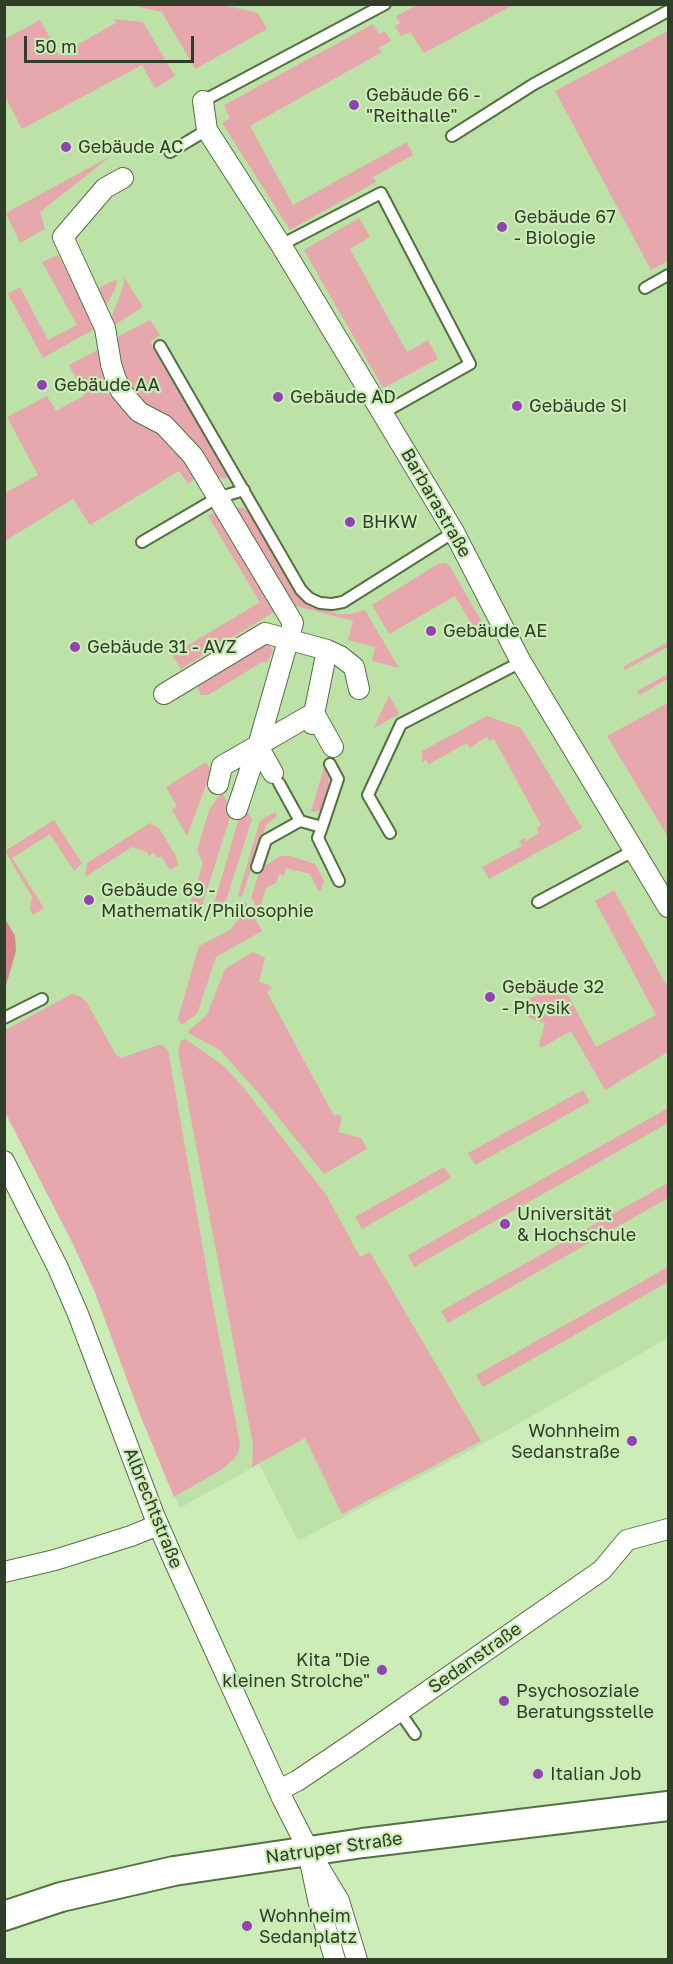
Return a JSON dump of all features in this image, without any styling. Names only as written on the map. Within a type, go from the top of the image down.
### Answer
[{"type":"street","name":"Barbarastraße","points":[[203,101],[207,130],[282,245],[454,532],[521,662],[633,851],[669,907]]},
{"type":"street","points":[[123,178],[105,189],[57,241],[105,328],[111,364],[121,391],[139,412],[164,425],[174,434],[193,456],[292,623],[258,746],[237,809]]},
{"type":"street","points":[[164,694],[266,633],[327,650],[340,656],[354,666],[359,690]]},
{"type":"street","points":[[327,650],[311,731],[329,755]]},
{"type":"street","points":[[218,783],[222,766],[314,713]]},
{"type":"street","points":[[258,746],[276,778]]},
{"type":"street","name":"Albrechtstraße","points":[[4,1161],[58,1268],[78,1314],[158,1525],[309,1851]]},
{"type":"street","points":[[4,1572],[55,1560],[158,1525]]},
{"type":"street","name":"Sedanstraße","points":[[279,1790],[297,1781],[602,1570],[627,1540],[669,1529]]},
{"type":"street","name":"Natruper Straße","points":[[4,1916],[61,1897],[174,1871],[380,1840],[669,1806]]},
{"type":"street","points":[[309,1851],[319,1904],[336,1959]]},
{"type":"street","points":[[309,1851],[339,1901],[357,1959]]},
{"type":"lane","points":[[203,101],[385,4]]},
{"type":"lane","points":[[452,136],[534,84],[669,11]]},
{"type":"lane","points":[[170,152],[207,130]]},
{"type":"lane","points":[[282,245],[381,193],[470,364],[383,413]]},
{"type":"lane","points":[[645,288],[669,275]]},
{"type":"lane","points":[[160,346],[301,590],[309,598],[320,603],[343,602],[454,532]]},
{"type":"lane","points":[[142,542],[217,498],[244,490]]},
{"type":"lane","points":[[390,832],[368,795],[401,724],[521,662]]},
{"type":"lane","points":[[329,755],[338,779],[318,838],[339,881]]},
{"type":"lane","points":[[276,778],[300,821]]},
{"type":"lane","points":[[257,867],[266,840],[300,821],[322,827]]},
{"type":"lane","points":[[538,902],[633,851]]},
{"type":"lane","points":[[4,1018],[42,999]]},
{"type":"lane","points":[[399,1711],[415,1734]]},
{"type":"shaded area","points":[[5,5],[668,5],[668,1338],[483,1444],[298,1541],[259,1464],[180,1508],[141,1417],[94,1290],[5,1112]]},
{"type":"shaded area","points":[[131,5],[223,5],[258,13],[267,29],[195,69],[162,12]]},
{"type":"shaded area","points":[[417,5],[513,5],[424,53],[410,32],[401,36],[395,26],[400,23],[396,16]]},
{"type":"shaded area","points":[[114,19],[143,22],[175,76],[155,88],[142,65],[22,129],[5,96],[5,39],[40,20],[59,55],[116,23]]},
{"type":"shaded area","points":[[373,24],[379,34],[385,31],[391,41],[378,48],[382,52],[250,126],[293,205],[407,142],[413,155],[373,177],[376,182],[290,230],[222,123],[230,118],[224,105]]},
{"type":"shaded area","points":[[668,31],[668,261],[651,270],[555,91]]},
{"type":"shaded area","points":[[111,156],[40,212],[45,229],[20,243],[6,213]]},
{"type":"shaded area","points":[[359,218],[370,237],[350,249],[407,352],[428,340],[438,359],[383,388],[304,250]]},
{"type":"shaded area","points":[[58,255],[98,327],[43,358],[8,294],[20,287],[48,340],[77,325],[42,262]]},
{"type":"shaded area","points":[[124,277],[143,307],[116,324],[110,321],[123,287]]},
{"type":"shaded area","points":[[117,280],[116,287],[105,308],[96,295],[101,287]]},
{"type":"shaded area","points":[[150,320],[160,335],[150,342],[230,475],[225,479],[213,475],[148,412],[117,369],[116,339]]},
{"type":"shaded area","points":[[103,347],[154,426],[199,476],[188,484],[179,471],[90,525],[73,499],[5,541],[5,493],[38,475],[7,417],[47,396],[56,411],[85,395],[69,365]]},
{"type":"shaded area","points":[[234,507],[243,508],[249,512],[295,591],[304,602],[339,614],[365,610],[399,668],[372,661],[375,647],[348,640],[353,621],[288,604]]},
{"type":"shaded area","points":[[219,513],[279,609],[181,669],[172,655],[260,602],[208,516]]},
{"type":"shaded area","points":[[438,564],[449,565],[482,622],[473,627],[455,596],[389,634],[372,605]]},
{"type":"shaded area","points":[[668,642],[668,647],[625,670],[623,667]]},
{"type":"shaded area","points":[[259,643],[270,646],[273,651],[267,663],[262,662],[208,695],[201,695],[198,689],[202,677]]},
{"type":"shaded area","points":[[668,674],[668,679],[639,695],[637,691]]},
{"type":"shaded area","points":[[389,695],[399,714],[374,728]]},
{"type":"shaded area","points":[[668,703],[668,837],[607,736]]},
{"type":"shaded area","points":[[487,716],[521,728],[582,828],[489,879],[482,867],[522,846],[519,841],[524,838],[526,841],[539,833],[537,828],[541,825],[494,739],[489,741],[487,736],[470,748],[467,743],[429,764],[426,760],[422,762],[422,751]]},
{"type":"shaded area","points":[[206,762],[211,772],[187,836],[172,810],[177,806],[166,787]]},
{"type":"shaded area","points":[[326,766],[330,774],[328,785],[330,792],[323,810],[311,812],[324,767]]},
{"type":"shaded area","points":[[222,792],[232,811],[199,915],[188,910],[203,863],[197,850],[209,810]]},
{"type":"shaded area","points":[[241,811],[247,811],[252,819],[223,910],[213,915],[211,914]]},
{"type":"shaded area","points":[[275,812],[277,816],[266,825],[240,897],[238,895],[260,821]]},
{"type":"shaded area","points":[[54,820],[82,863],[74,871],[50,834],[12,858],[44,908],[33,915],[30,909],[32,897],[5,851]]},
{"type":"shaded area","points":[[150,823],[159,828],[176,856],[178,865],[170,870],[161,856],[157,858],[154,853],[149,856],[147,852],[132,847],[85,877],[87,863]]},
{"type":"shaded area","points":[[280,856],[290,856],[315,864],[324,881],[321,890],[319,892],[310,874],[286,868],[284,876],[279,874],[276,883],[266,888],[261,904],[256,906],[251,898],[260,869]]},
{"type":"shaded area","points":[[614,890],[668,988],[668,1052],[605,1090],[571,1031],[541,1048],[539,1045],[545,1023],[527,1017],[524,1011],[529,1009],[525,1001],[561,982],[596,1047],[656,1015],[595,901]]},
{"type":"shaded area","points":[[245,901],[262,931],[216,957],[197,1014],[183,1024],[180,1023],[178,1018],[199,946],[230,930],[238,920]]},
{"type":"shaded area","points":[[4,917],[15,936],[16,951],[5,989]]},
{"type":"shaded area","points":[[253,952],[265,958],[259,982],[269,985],[272,989],[267,992],[334,1116],[339,1114],[342,1119],[338,1132],[361,1138],[367,1149],[324,1174],[261,1096],[220,1050],[188,1033],[207,1015],[225,969]]},
{"type":"shaded area","points":[[72,994],[86,1001],[116,1055],[121,1058],[158,1045],[168,1050],[240,1444],[233,1460],[221,1470],[174,1497],[141,1417],[94,1290],[5,1112],[5,1030]]},
{"type":"shaded area","points":[[185,1039],[224,1066],[243,1087],[327,1196],[360,1257],[370,1252],[481,1441],[342,1514],[305,1438],[252,1467],[253,1445],[178,1051],[181,1040]]},
{"type":"shaded area","points":[[583,1090],[590,1102],[475,1165],[468,1153]]},
{"type":"shaded area","points":[[668,1108],[668,1123],[414,1267],[408,1255]]},
{"type":"shaded area","points":[[444,1167],[451,1178],[362,1229],[355,1217]]},
{"type":"shaded area","points":[[668,1183],[668,1198],[448,1323],[441,1311]]},
{"type":"shaded area","points":[[668,1267],[668,1282],[483,1387],[476,1375]]},
{"type":"place","name":"Gebäude 66 - \"Reithalle\"","points":[[354,105]]},
{"type":"place","name":"Gebäude AC","points":[[66,147]]},
{"type":"place","name":"Gebäude 67 - Biologie","points":[[502,227]]},
{"type":"place","name":"Gebäude AA","points":[[42,385]]},
{"type":"place","name":"Gebäude AD","points":[[278,397]]},
{"type":"place","name":"Gebäude SI","points":[[517,406]]},
{"type":"place","name":"BHKW","points":[[350,522]]},
{"type":"place","name":"Gebäude AE","points":[[431,631]]},
{"type":"place","name":"Gebäude 31 - AVZ","points":[[75,647]]},
{"type":"place","name":"Gebäude 69 - Mathematik/Philosophie","points":[[89,900]]},
{"type":"place","name":"Gebäude 32 - Physik","points":[[490,997]]},
{"type":"place","name":"Universität & Hochschule","points":[[505,1224]]},
{"type":"place","name":"Wohnheim Sedanstraße","points":[[632,1441]]},
{"type":"place","name":"Kita \"Die kleinen Strolche\"","points":[[382,1670]]},
{"type":"place","name":"Psychosoziale Beratungsstelle","points":[[504,1701]]},
{"type":"place","name":"Italian Job","points":[[538,1774]]},
{"type":"place","name":"Wohnheim Sedanplatz","points":[[247,1926]]}]
